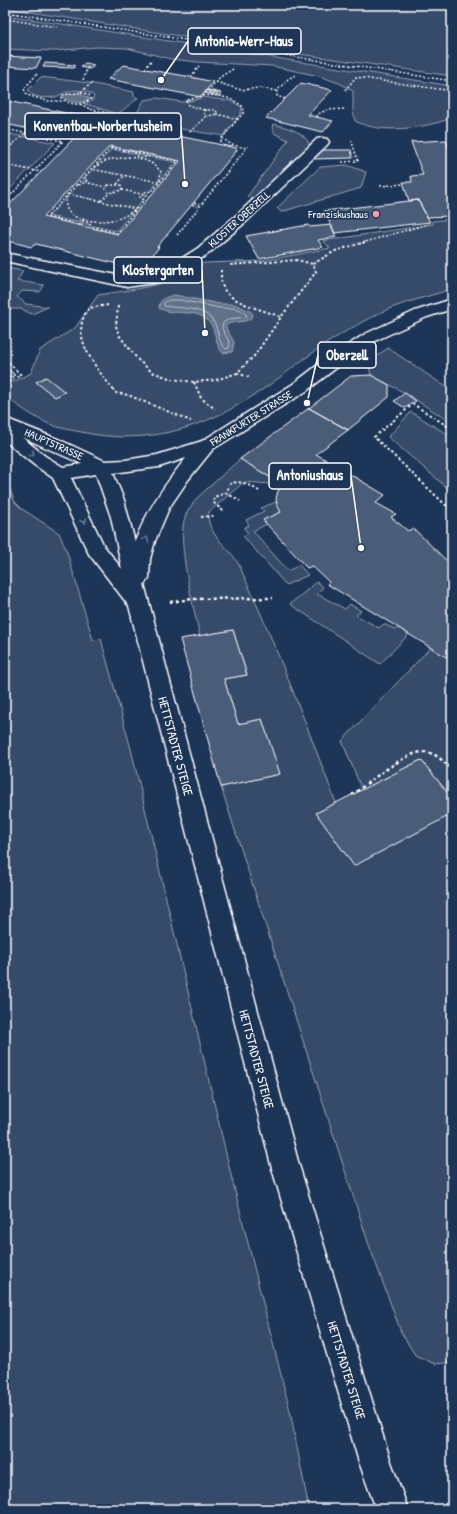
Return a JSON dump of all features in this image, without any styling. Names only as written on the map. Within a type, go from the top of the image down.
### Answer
[{"type":"main road","name":"KLOSTER OBERZELL","points":[[5,257],[127,282],[149,280],[170,272],[203,251],[244,217],[322,142]]},
{"type":"main road","name":"FRANKFURTER STRASSE","points":[[60,474],[102,467],[126,466],[159,461],[208,445],[299,388],[330,364],[371,337],[421,314],[452,304]]},
{"type":"main road","name":"HAUPTSTRASSE","points":[[5,424],[69,450],[102,467]]},
{"type":"main road","name":"HAUPTSTRASSE","points":[[5,432],[39,460],[60,474]]},
{"type":"main road","name":"HETTSTADTER STEIGE","points":[[139,605],[141,555],[148,532],[175,484],[208,445]]},
{"type":"main road","name":"HETTSTADTER STEIGE","points":[[102,467],[108,479],[119,516],[139,605],[285,1165],[375,1462],[392,1509]]},
{"type":"main road","points":[[70,494],[102,467]]},
{"type":"main road","name":"HETTSTADTER STEIGE","points":[[60,474],[96,549],[139,605]]},
{"type":"path","points":[[5,12],[340,65],[452,81]]},
{"type":"path","points":[[5,20],[58,27]]},
{"type":"path","points":[[145,69],[152,59]]},
{"type":"path","points":[[83,80],[88,66]]},
{"type":"path","points":[[191,77],[199,66]]},
{"type":"path","points":[[202,96],[207,92],[217,94],[218,93],[208,91],[220,77],[233,69]]},
{"type":"path","points":[[38,74],[24,89],[27,95],[47,100],[64,101],[70,103],[86,102],[91,99],[89,95],[81,92],[64,94],[62,98],[64,101]]},
{"type":"path","points":[[277,91],[285,82],[297,74]]},
{"type":"path","points":[[345,90],[356,77],[452,91]]},
{"type":"path","points":[[81,92],[93,82]]},
{"type":"path","points":[[216,82],[241,90],[260,88],[277,91]]},
{"type":"path","points":[[277,91],[277,96],[285,99]]},
{"type":"path","points":[[216,114],[217,112],[214,110],[204,110],[188,105],[186,100],[193,100],[208,95],[238,102],[244,110],[222,138],[220,145]]},
{"type":"path","points":[[79,103],[90,109],[124,117],[120,125]]},
{"type":"path","points":[[317,117],[318,114],[327,110],[345,109]]},
{"type":"path","points":[[204,110],[203,112],[206,116]]},
{"type":"path","points":[[190,132],[206,116],[216,114],[238,119]]},
{"type":"path","points":[[5,129],[63,141],[5,201]]},
{"type":"path","points":[[5,151],[30,129]]},
{"type":"path","points":[[222,138],[232,145],[246,148]]},
{"type":"path","points":[[351,139],[358,161]]},
{"type":"path","points":[[175,238],[249,145]]},
{"type":"path","points":[[110,147],[178,161],[152,191],[144,192],[142,194],[140,197],[144,200],[116,233],[94,228],[84,220],[68,222],[47,217],[110,147]]},
{"type":"path","points":[[134,152],[139,158],[154,164],[158,168],[161,172],[159,182]]},
{"type":"path","points":[[91,169],[107,160],[153,156]]},
{"type":"path","points":[[5,165],[41,172]]},
{"type":"path","points":[[91,169],[159,182]]},
{"type":"path","points":[[117,184],[125,175]]},
{"type":"path","points":[[84,177],[87,180],[85,182]]},
{"type":"path","points":[[75,186],[82,185],[85,182],[105,187],[108,185],[117,184],[121,185],[122,190]]},
{"type":"path","points":[[380,186],[404,184]]},
{"type":"path","points":[[105,187],[106,191],[109,193]]},
{"type":"path","points":[[101,202],[109,193],[122,190],[150,196]]},
{"type":"path","points":[[68,194],[136,209]]},
{"type":"path","points":[[68,194],[65,200],[65,206],[68,212],[75,217],[84,220],[94,222],[114,220],[136,209]]},
{"type":"path","points":[[193,204],[200,206]]},
{"type":"path","points":[[79,226],[84,220]]},
{"type":"path","points":[[203,251],[222,266],[297,260],[313,264],[335,251],[428,224]]},
{"type":"path","points":[[265,232],[280,229],[283,230]]},
{"type":"path","points":[[118,302],[116,326],[119,336],[138,360],[152,372],[172,379],[194,382],[216,380],[237,373],[255,355],[280,317],[316,272],[313,264]]},
{"type":"path","points":[[222,266],[221,278],[225,290],[235,299],[280,317]]},
{"type":"path","points":[[105,306],[89,308],[81,319],[83,342],[89,358],[116,393],[128,395],[195,423]]},
{"type":"path","points":[[5,359],[22,375],[5,383]]},
{"type":"path","points":[[237,373],[251,378]]},
{"type":"path","points":[[194,382],[198,396],[201,400],[220,412]]},
{"type":"path","points":[[452,429],[413,404],[374,437],[452,510]]},
{"type":"path","points":[[226,493],[228,486],[237,482],[259,491]]},
{"type":"path","points":[[223,511],[213,502],[214,497],[226,493],[240,501]]},
{"type":"path","points":[[202,518],[214,516]]},
{"type":"path","points":[[192,599],[273,598]]},
{"type":"path","points":[[352,795],[408,756],[420,751],[438,756],[452,771]]},
{"type":"shaded area","points":[[5,5],[452,5],[452,76],[236,45],[5,8]]},
{"type":"shaded area","points":[[5,15],[452,86],[452,118],[429,125],[416,127],[390,129],[366,125],[355,121],[353,111],[353,91],[339,83],[319,76],[272,66],[171,59],[127,48],[97,47],[54,51],[5,49]]},
{"type":"shaded area","points":[[41,77],[89,83],[134,92],[134,96],[138,98],[118,114],[85,104],[92,101],[94,96],[88,92],[80,90],[63,93],[56,97],[48,98],[33,95],[28,90]]},
{"type":"shaded area","points":[[203,97],[231,101],[242,107],[241,113],[224,136],[152,122],[143,118],[137,113],[144,100],[157,98],[182,102]]},
{"type":"shaded area","points":[[273,124],[294,130],[304,136],[310,145],[301,156],[255,199],[247,197],[288,140],[274,133],[272,127]]},
{"type":"shaded area","points":[[5,133],[55,143],[5,194]]},
{"type":"shaded area","points":[[112,149],[175,162],[116,231],[49,216]]},
{"type":"shaded area","points":[[347,165],[366,172],[361,188],[281,212],[277,208],[320,167]]},
{"type":"shaded area","points":[[452,219],[452,289],[394,307],[364,321],[325,344],[269,385],[238,405],[196,425],[151,435],[128,437],[105,436],[69,430],[49,424],[32,415],[5,397],[5,386],[31,373],[40,350],[75,328],[98,295],[174,281],[204,263],[262,261],[330,248],[323,241],[433,224],[432,221]]},
{"type":"shaded area","points":[[6,268],[23,271],[17,281],[44,285],[40,292],[22,291],[17,297],[26,304],[48,307],[32,314],[21,309],[5,309]]},
{"type":"shaded area","points":[[388,348],[452,391],[452,423],[405,393],[371,375],[368,362]]},
{"type":"shaded area","points":[[411,412],[452,437],[452,492],[388,437]]},
{"type":"shaded area","points":[[240,459],[283,485],[244,482],[209,512],[210,527],[239,565],[290,683],[336,803],[316,813],[452,814],[452,1362],[435,1364],[415,1355],[401,1332],[368,1242],[221,787],[279,774],[262,719],[238,724],[224,679],[247,675],[233,630],[200,636],[184,558],[183,528],[187,512],[197,498]]},
{"type":"shaded area","points":[[5,478],[15,502],[22,509],[59,533],[67,552],[93,640],[101,639],[131,749],[232,1179],[290,1411],[309,1509],[5,1509]]},
{"type":"shaded area","points":[[276,502],[281,512],[263,520],[267,524],[253,531],[288,571],[299,565],[308,575],[286,585],[243,536],[248,533],[244,528],[249,525],[246,520],[264,511],[261,508]]},
{"type":"shaded area","points":[[317,582],[323,587],[317,594],[345,609],[350,604],[361,611],[356,615],[379,628],[384,624],[396,630],[398,628],[409,634],[380,664],[290,604]]},
{"type":"shaded area","points":[[431,647],[452,658],[452,798],[421,760],[362,790],[342,741]]},
{"type":"water","points":[[79,93],[89,98],[89,100],[76,102],[69,101],[63,97],[67,94]]},
{"type":"water","points":[[174,295],[220,304],[234,304],[248,310],[253,316],[248,320],[226,325],[226,328],[234,342],[232,352],[223,353],[218,345],[212,325],[204,317],[192,313],[165,311],[159,308],[162,300]]},
{"type":"building","points":[[5,56],[41,58],[36,68],[5,66]]},
{"type":"building","points":[[45,63],[75,65],[74,68],[43,67]]},
{"type":"building","points":[[86,63],[94,65],[89,69],[81,67]]},
{"type":"building","points":[[123,65],[213,82],[201,97],[108,79]]},
{"type":"building","points":[[301,83],[332,90],[308,115],[333,121],[323,132],[266,118]]},
{"type":"building","points":[[207,90],[221,93],[219,96],[205,93]]},
{"type":"building","points":[[5,102],[12,102],[227,146],[236,148],[237,150],[157,247],[159,247],[142,268],[138,269],[36,244],[31,247],[5,240],[5,206],[7,207],[74,138],[5,124]],"holes":[[[110,146],[180,161],[118,234],[43,217]]]},
{"type":"building","points":[[446,140],[452,156],[452,216],[427,217],[418,200],[409,201],[403,182],[412,182],[411,176],[423,175],[411,142]]},
{"type":"building","points":[[321,150],[351,150],[353,158],[312,159]]},
{"type":"building","name":"Franziskushaus","points":[[418,200],[430,222],[335,233],[324,211]]},
{"type":"building","points":[[308,225],[310,227],[331,225],[336,237],[318,240],[323,247],[259,259],[246,236]]},
{"type":"building","points":[[5,366],[15,375],[5,380]]},
{"type":"building","points":[[371,375],[389,385],[389,397],[348,430],[309,408],[351,376]]},
{"type":"building","points":[[46,377],[65,392],[55,397],[36,382]]},
{"type":"building","points":[[405,393],[416,401],[405,408],[394,401]]},
{"type":"building","points":[[309,408],[348,430],[316,454],[385,495],[376,503],[396,514],[391,517],[408,531],[413,528],[452,566],[452,650],[446,657],[327,584],[329,582],[312,566],[307,568],[263,520],[281,512],[277,505],[276,498],[278,491],[283,485],[240,459]]},
{"type":"building","points":[[233,630],[247,675],[224,679],[238,724],[262,719],[280,774],[221,787],[180,639]]},
{"type":"building","points":[[421,760],[452,798],[452,814],[354,866],[316,813]]},
{"type":"place","name":"Antonia-Werr-Haus","points":[[161,80]]},
{"type":"place","name":"Konventbau-Norbertusheim","points":[[185,184]]},
{"type":"place","name":"Franziskushaus","points":[[376,214]]},
{"type":"place","name":"Klostergarten","points":[[205,333]]},
{"type":"place","name":"Oberzell","points":[[307,403]]},
{"type":"place","name":"Antoniushaus","points":[[361,548]]}]
